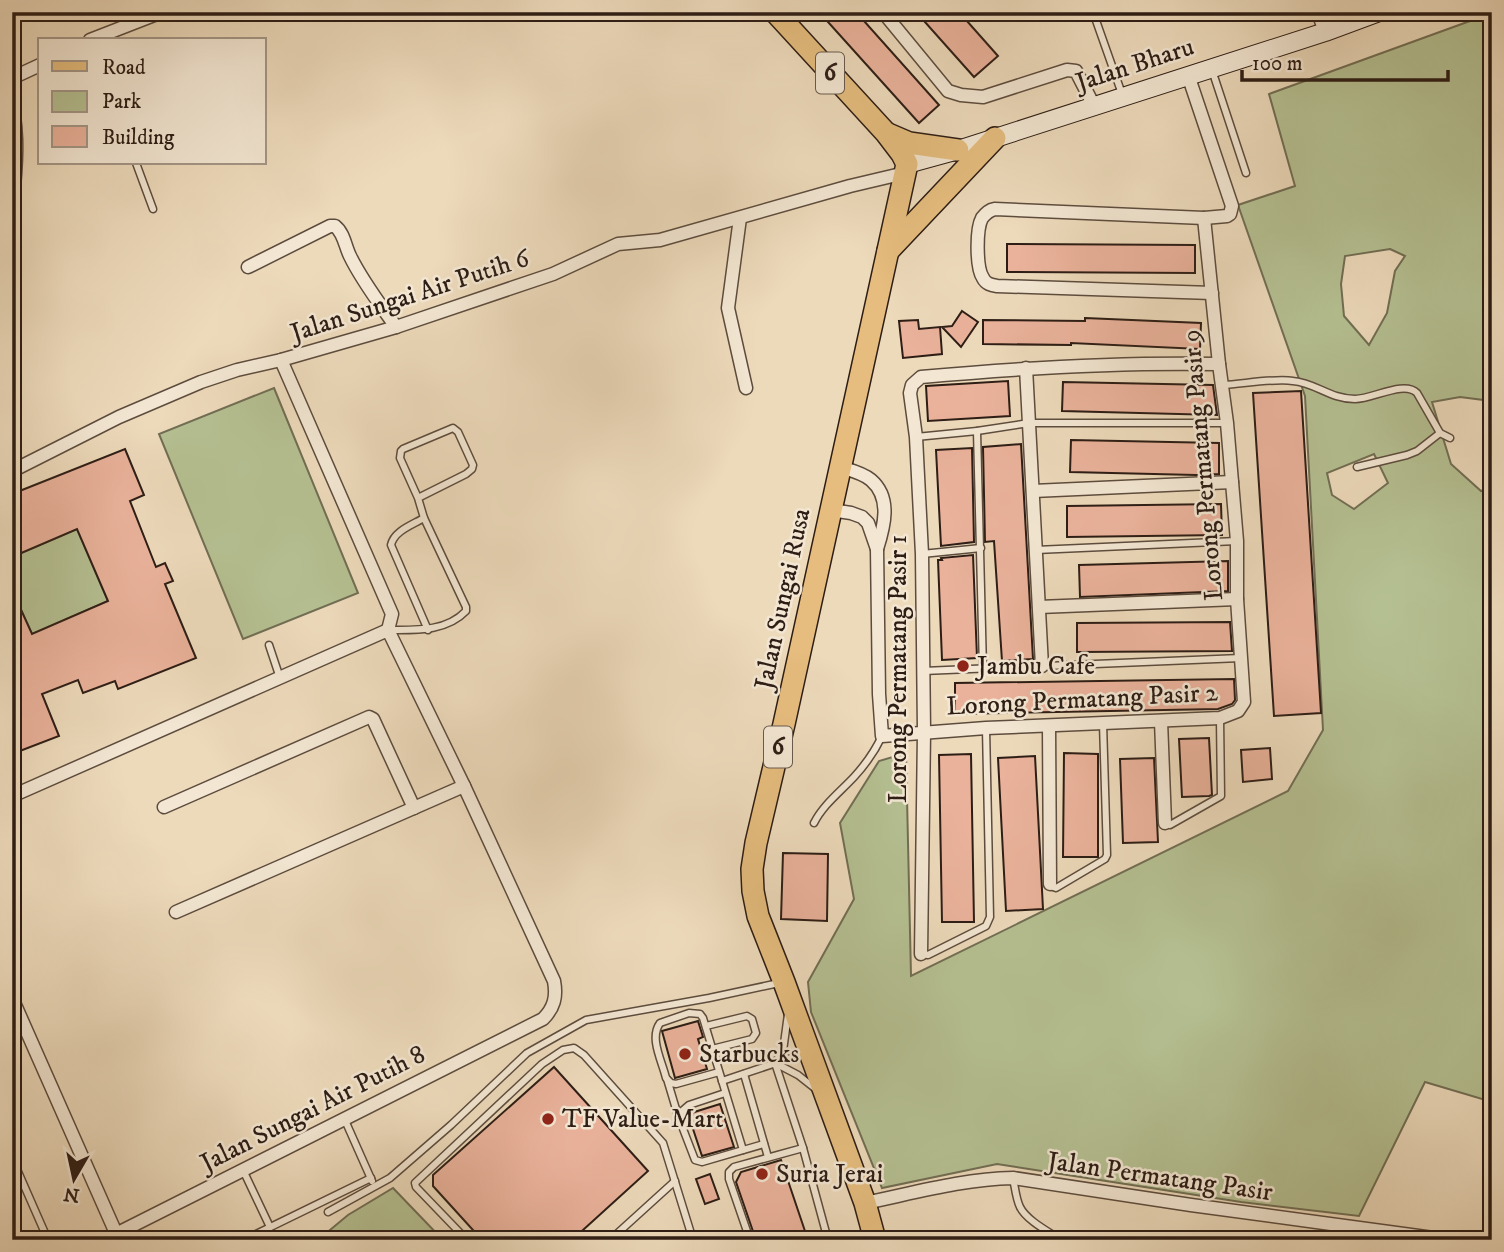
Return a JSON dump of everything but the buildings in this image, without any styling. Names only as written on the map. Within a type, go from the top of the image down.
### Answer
[{"type":"main road","name":"6","points":[[775,12],[886,134],[902,154],[906,169]]},
{"type":"main road","name":"Jalan Bharu","points":[[906,169],[1379,12]]},
{"type":"main road","points":[[886,134],[909,143],[958,150]]},
{"type":"main road","points":[[886,253],[995,138]]},
{"type":"main road","name":"Jalan Sungai Rusa","points":[[875,1240],[865,1203],[758,916],[752,869],[906,169]]},
{"type":"street","points":[[95,38],[162,12]]},
{"type":"street","points":[[883,12],[948,91],[983,97],[1073,69],[1094,106]]},
{"type":"street","points":[[1318,12],[1325,32]]},
{"type":"street","points":[[12,78],[38,66]]},
{"type":"street","points":[[1188,75],[1232,206],[1230,214],[1204,218],[995,209],[986,214],[979,226],[978,261],[981,277],[987,283],[997,286],[1212,293]]},
{"type":"street","name":"Jalan Sungai Air Putih 6","points":[[388,630],[392,614],[281,360],[396,327],[553,274],[618,244],[660,240],[906,169]]},
{"type":"street","points":[[740,218],[727,308],[746,388]]},
{"type":"street","name":"Lorong Permatang Pasir 9","points":[[1204,218],[1237,541],[1237,599],[1244,702],[1241,708]]},
{"type":"street","points":[[248,267],[330,226],[335,226],[340,229],[350,255],[368,286],[396,327]]},
{"type":"street","points":[[12,471],[119,417],[201,382],[281,360]]},
{"type":"street","points":[[1042,666],[1026,368],[1219,363]]},
{"type":"street","name":"Lorong Permatang Pasir 1","points":[[921,954],[924,732],[922,554],[916,437],[910,393],[912,385],[921,377],[1026,368]]},
{"type":"street","points":[[840,467],[871,480],[885,503],[885,518],[877,549],[882,736]]},
{"type":"street","points":[[1033,491],[1232,482]]},
{"type":"street","points":[[831,510],[862,517],[868,523],[877,549]]},
{"type":"street","points":[[1039,607],[1237,599]]},
{"type":"street","points":[[12,796],[388,630],[464,786],[176,912]]},
{"type":"street","name":"Lorong Permatang Pasir 2","points":[[882,736],[985,728],[1220,718],[1241,708]]},
{"type":"street","points":[[164,807],[369,718],[373,719],[414,808]]},
{"type":"street","points":[[1161,721],[1165,823]]},
{"type":"street","points":[[1049,726],[1050,884]]},
{"type":"street","name":"Jalan Sungai Air Putih 8","points":[[113,1238],[543,1019],[551,1011],[555,993],[554,982],[464,786]]},
{"type":"street","points":[[12,998],[113,1238]]},
{"type":"street","name":"Jalan Permatang Pasir","points":[[865,1203],[968,1181],[1013,1178],[1448,1240]]},
{"type":"lane","points":[[1093,12],[1123,96]]},
{"type":"lane","points":[[1211,68],[1247,173]]},
{"type":"lane","points":[[12,93],[19,135],[17,187]]},
{"type":"lane","points":[[136,164],[153,209]]},
{"type":"lane","points":[[1223,386],[1291,380],[1341,399],[1358,399],[1401,388],[1413,389],[1440,433],[1450,438]]},
{"type":"lane","points":[[916,437],[1029,423],[1227,423]]},
{"type":"lane","points":[[388,630],[428,630],[459,617],[466,607],[424,518],[400,458],[404,449],[453,428],[458,432],[473,465],[472,469],[418,498]]},
{"type":"lane","points":[[977,431],[983,669]]},
{"type":"lane","points":[[1357,467],[1417,451],[1440,433]]},
{"type":"lane","points":[[424,518],[396,535],[391,545],[428,630]]},
{"type":"lane","points":[[1036,550],[1237,541]]},
{"type":"lane","points":[[922,554],[981,548]]},
{"type":"lane","points":[[269,645],[280,678]]},
{"type":"lane","points":[[923,671],[1241,658]]},
{"type":"lane","points":[[1165,823],[1170,825],[1222,796],[1220,718]]},
{"type":"lane","points":[[1050,884],[1056,888],[1105,859],[1107,855],[1103,723]]},
{"type":"lane","points":[[921,954],[928,955],[986,926],[990,917],[985,728]]},
{"type":"lane","points":[[814,823],[824,808],[863,766],[882,736]]},
{"type":"lane","points":[[328,1212],[390,1178],[426,1148],[527,1053],[586,1020],[709,998],[787,990],[784,1046],[775,1063],[803,1148],[828,1240]]},
{"type":"lane","points":[[743,1150],[703,1018],[700,1014],[689,1013],[660,1023],[654,1037],[695,1160],[702,1162],[764,1144]]},
{"type":"lane","points":[[706,1026],[747,1016],[752,1019],[755,1033],[752,1039],[712,1049]]},
{"type":"lane","points":[[12,1036],[26,1029]]},
{"type":"lane","points":[[467,1240],[415,1183],[542,1064],[563,1050],[574,1048],[584,1055],[663,1143],[693,1240]]},
{"type":"lane","points":[[722,1081],[810,1052]]},
{"type":"lane","points":[[775,1063],[797,1074],[827,1098]]},
{"type":"lane","points":[[666,1077],[676,1084],[719,1072]]},
{"type":"lane","points":[[744,1074],[768,1157]]},
{"type":"lane","points":[[680,1121],[684,1108],[725,1093]]},
{"type":"lane","points":[[344,1118],[375,1186]]},
{"type":"lane","points":[[750,1240],[729,1172],[734,1167],[803,1148]]},
{"type":"lane","points":[[12,1158],[48,1240]]},
{"type":"lane","points":[[243,1170],[270,1227]]},
{"type":"lane","points":[[246,1239],[371,1178]]},
{"type":"lane","points":[[1013,1178],[1022,1210],[1061,1240]]},
{"type":"lane","points":[[610,1240],[675,1181]]},
{"type":"green space","points":[[1492,13],[1492,401],[1460,397],[1432,402],[1451,464],[1481,491],[1492,487],[1492,1102],[1425,1082],[1359,1216],[1241,1202],[997,1164],[882,1188],[811,1012],[808,982],[854,899],[840,823],[879,761],[906,753],[911,976],[1288,791],[1323,730],[1305,396],[1238,205],[1295,186],[1269,94]],"holes":[[[1390,249],[1405,256],[1395,271],[1387,313],[1369,345],[1344,316],[1341,284],[1345,256]],[[1374,454],[1388,483],[1354,509],[1332,495],[1327,473]]]},
{"type":"green space","points":[[274,388],[358,593],[243,639],[159,434]]},
{"type":"green space","points":[[77,529],[108,601],[32,634],[12,590],[12,557]]},
{"type":"green space","points":[[393,1188],[443,1240],[318,1240],[348,1215]]},
{"type":"place","name":"Jambu Cafe","points":[[963,666]]},
{"type":"place","name":"Starbucks","points":[[685,1054]]},
{"type":"place","name":"TF Value-Mart","points":[[548,1119]]},
{"type":"place","name":"Suria Jerai","points":[[762,1174]]}]
